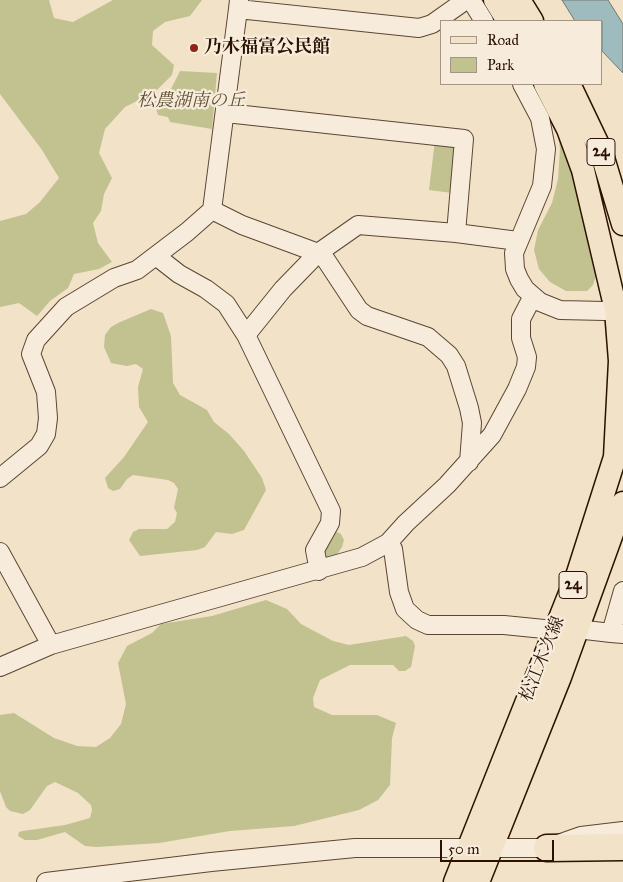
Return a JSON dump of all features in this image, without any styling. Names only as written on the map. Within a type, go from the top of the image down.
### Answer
[{"type":"highway","points":[[547,848],[623,847]]},
{"type":"main road","points":[[494,0],[507,20]]},
{"type":"main road","points":[[519,0],[531,20]]},
{"type":"main road","name":"松江木次線","points":[[455,882],[578,572],[615,457],[620,361],[619,309],[583,170],[568,129],[546,85]]},
{"type":"main road","name":"24","points":[[569,85],[601,151],[623,224]]},
{"type":"main road","name":"松江木次線","points":[[478,882],[577,629],[623,503]]},
{"type":"street","points":[[0,478],[39,446],[46,434],[48,418],[46,392],[30,354],[36,340],[66,307],[114,278],[137,270],[212,210],[226,113],[238,5],[314,8],[419,28],[432,24],[466,0]]},
{"type":"street","points":[[471,0],[483,20]]},
{"type":"street","points":[[523,85],[540,118],[546,148],[542,186],[514,253],[515,269],[519,279],[533,296],[550,308],[560,310],[619,309]]},
{"type":"street","points":[[226,113],[464,139],[456,233]]},
{"type":"street","points":[[212,210],[242,225],[318,253],[324,257],[359,310],[377,321],[428,337],[449,355],[456,366],[472,423],[469,462]]},
{"type":"street","points":[[246,335],[283,288],[318,253],[358,225],[456,233],[518,241]]},
{"type":"street","points":[[156,256],[179,274],[206,289],[226,304],[246,335],[331,511],[330,523],[315,550],[319,571]]},
{"type":"street","points":[[0,668],[51,645],[198,602],[319,571],[362,557],[388,542],[469,462],[492,436],[517,389],[526,367],[527,357],[521,338],[521,319],[533,296]]},
{"type":"street","points":[[388,542],[393,549],[399,592],[405,609],[417,620],[428,625],[504,625],[554,630]]},
{"type":"street","points":[[0,552],[51,645]]},
{"type":"street","points":[[577,629],[617,634],[623,591]]},
{"type":"street","points":[[46,882],[211,862],[355,848],[547,848],[581,836],[623,831]]},
{"type":"green space","points":[[0,0],[49,0],[54,18],[73,22],[113,0],[202,0],[190,16],[165,22],[153,31],[152,45],[174,65],[172,75],[155,92],[125,107],[105,129],[99,153],[112,178],[104,194],[101,211],[93,223],[98,243],[112,262],[99,269],[74,274],[68,288],[50,301],[37,316],[19,303],[0,307],[0,221],[26,214],[40,202],[59,178],[42,150],[0,94]]},
{"type":"green space","name":"松農湖南の丘","points":[[180,71],[217,73],[212,129],[170,122],[168,117],[158,115],[154,101],[163,91],[171,89]]},
{"type":"green space","points":[[558,133],[574,172],[596,258],[596,276],[593,285],[587,291],[566,291],[550,282],[539,269],[534,250],[538,230],[552,203],[558,179],[560,149]]},
{"type":"green space","points":[[435,140],[458,143],[452,193],[429,190]]},
{"type":"green space","points":[[151,309],[163,313],[171,336],[173,383],[180,395],[207,410],[214,422],[229,434],[244,451],[262,478],[266,490],[244,530],[232,534],[216,532],[205,547],[197,550],[140,556],[129,540],[133,532],[139,529],[167,529],[175,522],[177,513],[174,508],[178,489],[174,483],[168,480],[133,475],[127,479],[120,489],[113,491],[108,488],[105,478],[124,457],[148,422],[139,407],[138,387],[143,369],[136,364],[127,366],[111,363],[104,347],[105,335],[111,327]]},
{"type":"green space","points":[[333,530],[341,534],[344,540],[342,547],[334,559],[323,559],[322,544]]},
{"type":"green space","points":[[266,600],[287,609],[301,624],[333,641],[349,645],[406,636],[413,641],[415,646],[411,667],[405,671],[399,671],[393,665],[350,665],[320,680],[313,698],[314,707],[332,715],[377,715],[396,723],[392,738],[390,785],[378,800],[359,810],[294,826],[230,831],[159,843],[97,847],[85,846],[65,832],[37,840],[25,840],[18,836],[19,832],[23,831],[65,825],[90,818],[92,810],[91,805],[78,793],[55,782],[47,786],[30,810],[23,814],[10,811],[6,807],[0,791],[0,715],[14,713],[54,738],[77,746],[96,747],[110,738],[121,724],[126,704],[118,663],[127,646],[152,633],[161,624],[212,616]]},
{"type":"water","points":[[562,0],[608,0],[623,24],[623,73],[603,52],[603,20],[574,20]]},
{"type":"place","name":"乃木福富公民館","points":[[194,48]]}]
